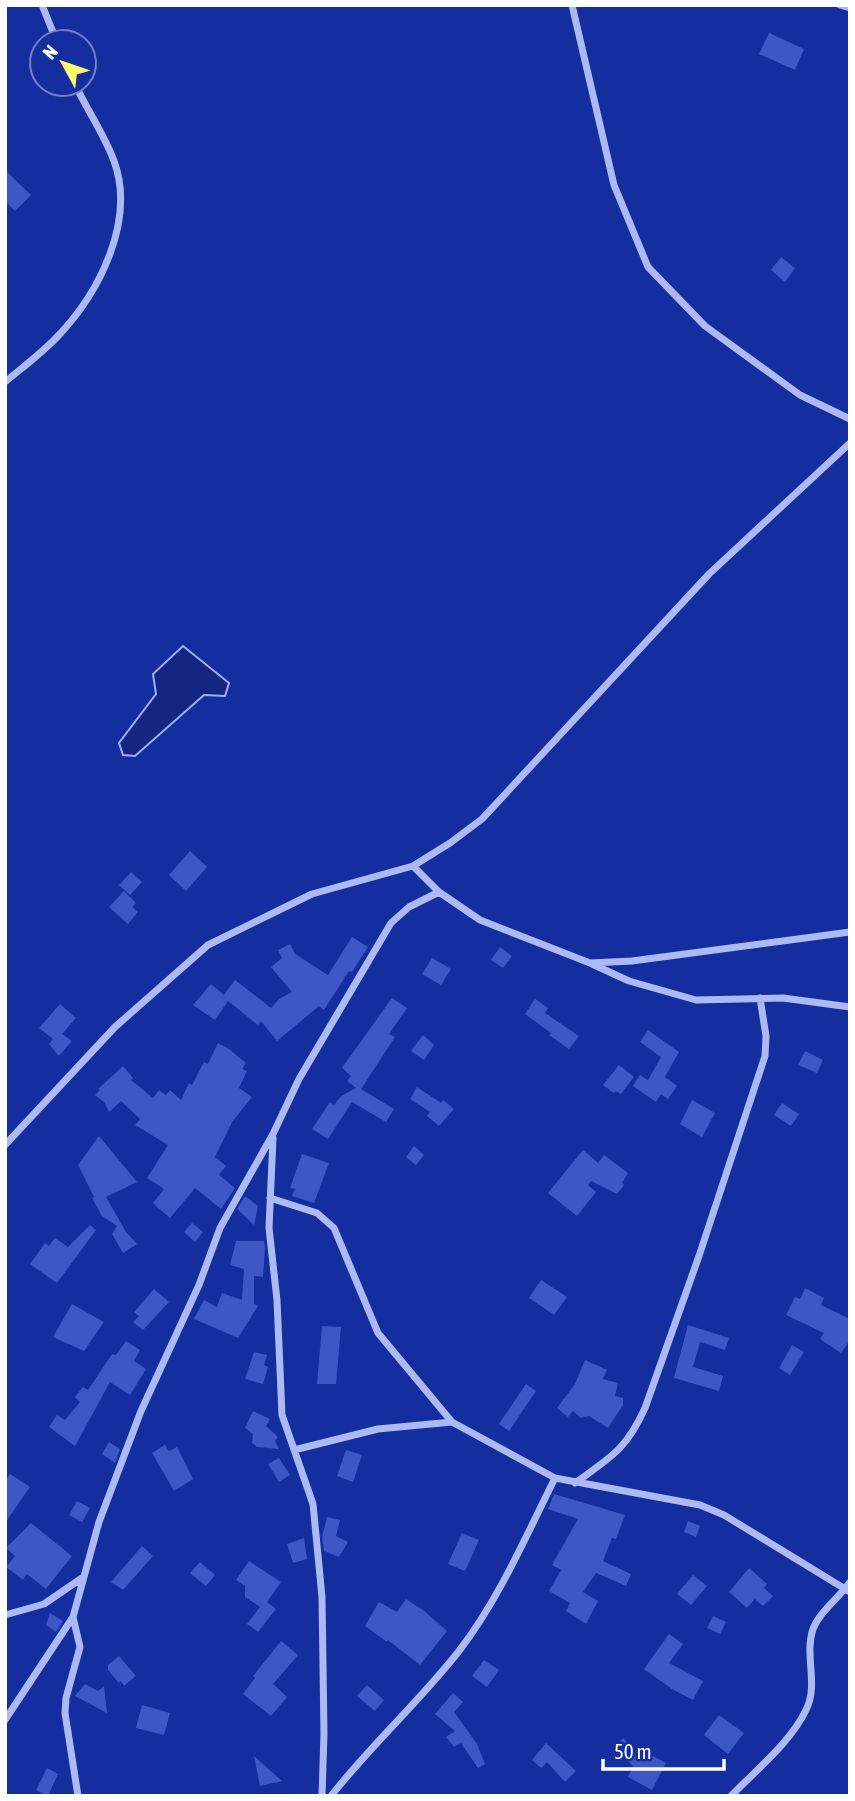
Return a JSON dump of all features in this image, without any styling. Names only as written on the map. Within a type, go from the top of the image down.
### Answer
[{"type":"street","points":[[41,5],[51,28]]},
{"type":"street","points":[[572,5],[614,185],[649,267],[705,326],[800,395],[850,419]]},
{"type":"street","points":[[840,5],[850,8]]},
{"type":"street","points":[[5,382],[58,336],[92,292],[113,244],[122,200],[114,162],[82,98]]},
{"type":"street","points":[[5,1145],[115,1027],[208,945],[312,894],[413,866],[482,819],[709,573],[850,443]]},
{"type":"street","points":[[413,866],[439,892],[480,920],[629,981],[696,1000],[783,998],[850,1007]]},
{"type":"street","points":[[5,1720],[73,1616],[99,1522],[141,1412],[200,1285],[220,1228],[273,1134],[299,1079],[391,923],[409,906],[439,892]]},
{"type":"street","points":[[590,963],[632,961],[850,932]]},
{"type":"street","points":[[575,1483],[622,1449],[645,1408],[765,1056],[766,1036],[760,998]]},
{"type":"street","points":[[273,1134],[269,1227],[277,1300],[282,1415],[313,1504],[322,1597],[322,1796]]},
{"type":"street","points":[[270,1198],[317,1213],[334,1228],[378,1333],[452,1422],[555,1478],[700,1505],[724,1515],[847,1591]]},
{"type":"street","points":[[294,1450],[378,1429],[452,1422]]},
{"type":"street","points":[[331,1796],[362,1756],[425,1691],[460,1650],[501,1584],[555,1478]]},
{"type":"street","points":[[5,1615],[44,1604],[83,1577]]},
{"type":"street","points":[[732,1796],[791,1734],[808,1708],[812,1682],[809,1652],[814,1629],[823,1613],[847,1591],[850,1582]]},
{"type":"street","points":[[73,1616],[80,1647],[66,1698],[65,1713],[78,1796]]},
{"type":"shaded area","points":[[183,646],[229,683],[225,696],[204,695],[135,756],[123,755],[119,743],[156,694],[153,674]]},
{"type":"building","points":[[769,33],[804,49],[795,70],[759,54]]},
{"type":"building","points":[[5,170],[31,195],[15,211],[5,201]]},
{"type":"building","points":[[781,257],[795,268],[785,282],[771,270]]},
{"type":"building","points":[[190,851],[207,867],[186,891],[169,875]]},
{"type":"building","points":[[131,872],[142,882],[130,895],[119,885]]},
{"type":"building","points":[[124,891],[136,903],[132,907],[138,912],[128,924],[109,907]]},
{"type":"building","points":[[352,937],[368,947],[352,972],[349,971],[324,1010],[319,1006],[277,1041],[261,1021],[258,1025],[228,1001],[215,1020],[193,1005],[211,984],[224,995],[235,980],[271,1008],[279,999],[292,992],[271,967],[282,958],[278,950],[290,944],[295,954],[328,975]]},
{"type":"building","points":[[500,947],[512,956],[503,968],[491,960]]},
{"type":"building","points":[[432,958],[451,969],[441,985],[422,974]]},
{"type":"building","points":[[392,998],[407,1008],[389,1034],[395,1037],[361,1089],[394,1109],[386,1122],[352,1102],[328,1139],[312,1129],[330,1102],[334,1105],[341,1096],[356,1088],[347,1081],[351,1076],[342,1068]]},
{"type":"building","points":[[535,999],[548,1008],[545,1013],[579,1036],[569,1049],[525,1014]]},
{"type":"building","points":[[60,1004],[76,1018],[62,1034],[72,1041],[59,1056],[49,1044],[53,1039],[39,1028]]},
{"type":"building","points":[[648,1030],[679,1052],[665,1077],[677,1086],[668,1099],[661,1094],[656,1102],[633,1086],[640,1075],[648,1080],[661,1057],[640,1042]]},
{"type":"building","points":[[423,1035],[434,1045],[424,1060],[411,1051]]},
{"type":"building","points":[[218,1043],[246,1063],[242,1069],[247,1071],[239,1088],[252,1097],[232,1122],[215,1157],[226,1166],[219,1175],[235,1188],[221,1209],[195,1188],[170,1218],[153,1203],[164,1189],[147,1178],[168,1145],[135,1125],[140,1119],[121,1101],[109,1112],[104,1102],[95,1095],[123,1066],[133,1078],[131,1080],[153,1098],[159,1090],[166,1095],[170,1090],[181,1100],[204,1062],[208,1064]]},
{"type":"building","points":[[805,1051],[823,1060],[817,1073],[798,1065]]},
{"type":"building","points":[[619,1065],[634,1077],[621,1094],[616,1091],[614,1093],[603,1085]]},
{"type":"building","points":[[417,1087],[441,1103],[443,1100],[454,1109],[439,1126],[427,1116],[430,1112],[410,1099]]},
{"type":"building","points":[[692,1100],[715,1113],[702,1137],[680,1124]]},
{"type":"building","points":[[782,1103],[799,1114],[791,1126],[774,1115]]},
{"type":"building","points":[[99,1136],[137,1182],[106,1197],[126,1232],[137,1244],[123,1253],[112,1234],[117,1226],[102,1216],[78,1165]]},
{"type":"building","points":[[414,1146],[424,1155],[416,1165],[406,1157]]},
{"type":"building","points":[[583,1150],[598,1163],[604,1155],[628,1173],[617,1194],[591,1181],[588,1185],[596,1192],[577,1216],[548,1193]]},
{"type":"building","points":[[302,1154],[329,1163],[314,1203],[292,1196],[295,1189],[290,1188]]},
{"type":"building","points":[[245,1196],[258,1206],[254,1225],[237,1209]]},
{"type":"building","points":[[192,1223],[203,1232],[195,1242],[184,1232]]},
{"type":"building","points":[[90,1225],[96,1230],[57,1283],[30,1264],[45,1243],[49,1246],[55,1238],[68,1247]]},
{"type":"building","points":[[236,1241],[264,1241],[265,1247],[263,1277],[254,1276],[254,1304],[258,1306],[238,1338],[194,1319],[204,1300],[217,1307],[222,1293],[242,1300],[244,1269],[230,1265]]},
{"type":"building","points":[[541,1280],[567,1297],[554,1315],[529,1298]]},
{"type":"building","points":[[805,1288],[824,1298],[821,1305],[850,1319],[850,1340],[841,1353],[820,1339],[824,1333],[786,1315],[795,1297],[800,1299]]},
{"type":"building","points":[[154,1289],[169,1302],[143,1330],[133,1322],[139,1316],[134,1312]]},
{"type":"building","points":[[72,1304],[104,1322],[84,1351],[53,1337]]},
{"type":"building","points":[[688,1325],[729,1338],[725,1350],[700,1342],[693,1367],[723,1376],[719,1391],[674,1378]]},
{"type":"building","points":[[322,1326],[341,1327],[336,1384],[317,1384]]},
{"type":"building","points":[[126,1341],[140,1350],[134,1361],[146,1369],[130,1395],[110,1382],[75,1446],[49,1427],[57,1415],[65,1420],[80,1402],[75,1397],[83,1387],[88,1390],[112,1354],[116,1355]]},
{"type":"building","points":[[792,1345],[804,1352],[790,1375],[779,1368]]},
{"type":"building","points":[[254,1352],[267,1355],[264,1365],[268,1367],[263,1384],[245,1379]]},
{"type":"building","points":[[585,1360],[607,1370],[603,1379],[618,1383],[615,1396],[623,1398],[623,1405],[608,1428],[589,1416],[581,1418],[573,1411],[568,1417],[557,1408],[575,1384]]},
{"type":"building","points":[[526,1384],[536,1391],[509,1431],[499,1424]]},
{"type":"building","points":[[253,1411],[270,1419],[266,1426],[278,1437],[275,1441],[279,1449],[257,1447],[252,1443],[253,1434],[245,1428]]},
{"type":"building","points":[[109,1442],[120,1449],[115,1463],[102,1454]]},
{"type":"building","points":[[165,1445],[169,1451],[177,1447],[193,1479],[174,1491],[152,1453]]},
{"type":"building","points":[[346,1450],[362,1455],[353,1482],[337,1476]]},
{"type":"building","points":[[279,1458],[290,1475],[279,1482],[268,1464]]},
{"type":"building","points":[[10,1474],[30,1487],[5,1523],[5,1481]]},
{"type":"building","points":[[554,1494],[625,1515],[616,1539],[612,1538],[603,1561],[631,1574],[626,1586],[596,1573],[583,1592],[598,1601],[586,1624],[566,1611],[570,1603],[549,1591],[561,1570],[552,1565],[578,1519],[548,1509]]},
{"type":"building","points":[[77,1501],[90,1508],[82,1522],[69,1515]]},
{"type":"building","points":[[327,1517],[340,1520],[336,1536],[348,1542],[339,1557],[324,1551],[322,1537]]},
{"type":"building","points":[[688,1521],[700,1526],[696,1537],[684,1532]]},
{"type":"building","points":[[31,1523],[72,1556],[46,1589],[27,1574],[23,1580],[6,1567],[15,1556],[6,1548]]},
{"type":"building","points":[[462,1533],[479,1540],[465,1571],[448,1564]]},
{"type":"building","points":[[304,1538],[307,1559],[293,1563],[287,1544]]},
{"type":"building","points":[[142,1546],[153,1556],[123,1590],[111,1582]]},
{"type":"building","points":[[249,1561],[281,1582],[267,1602],[276,1609],[258,1632],[247,1624],[260,1607],[245,1597],[245,1586],[236,1580]]},
{"type":"building","points":[[200,1562],[215,1575],[206,1586],[190,1573]]},
{"type":"building","points":[[749,1568],[767,1584],[764,1588],[773,1596],[763,1606],[755,1599],[747,1608],[729,1592]]},
{"type":"building","points":[[693,1575],[707,1586],[691,1605],[677,1594]]},
{"type":"building","points":[[406,1599],[447,1631],[420,1665],[365,1626],[379,1602],[397,1612]]},
{"type":"building","points":[[50,1613],[63,1621],[56,1632],[46,1625]]},
{"type":"building","points":[[713,1616],[726,1622],[720,1634],[707,1628]]},
{"type":"building","points":[[669,1634],[683,1644],[669,1663],[703,1681],[693,1700],[644,1669]]},
{"type":"building","points":[[281,1641],[298,1655],[273,1684],[287,1697],[271,1716],[243,1694],[255,1678],[253,1676]]},
{"type":"building","points":[[119,1656],[136,1676],[124,1686],[108,1670],[108,1665]]},
{"type":"building","points":[[484,1660],[499,1670],[487,1687],[472,1676]]},
{"type":"building","points":[[85,1684],[98,1691],[104,1686],[107,1713],[75,1696]]},
{"type":"building","points":[[367,1685],[384,1700],[375,1711],[357,1696]]},
{"type":"building","points":[[453,1693],[463,1702],[454,1712],[477,1744],[485,1764],[478,1768],[461,1743],[454,1747],[446,1737],[455,1731],[435,1714]]},
{"type":"building","points":[[142,1705],[170,1713],[164,1735],[136,1728]]},
{"type":"building","points":[[719,1715],[744,1733],[728,1754],[704,1735]]},
{"type":"building","points":[[623,1738],[640,1753],[642,1750],[666,1763],[652,1790],[628,1777],[633,1766],[614,1749]]},
{"type":"building","points":[[546,1743],[576,1771],[565,1782],[547,1762],[541,1768],[532,1760]]},
{"type":"building","points":[[254,1756],[282,1781],[260,1786]]},
{"type":"building","points":[[47,1768],[58,1774],[48,1796],[36,1790]]}]
